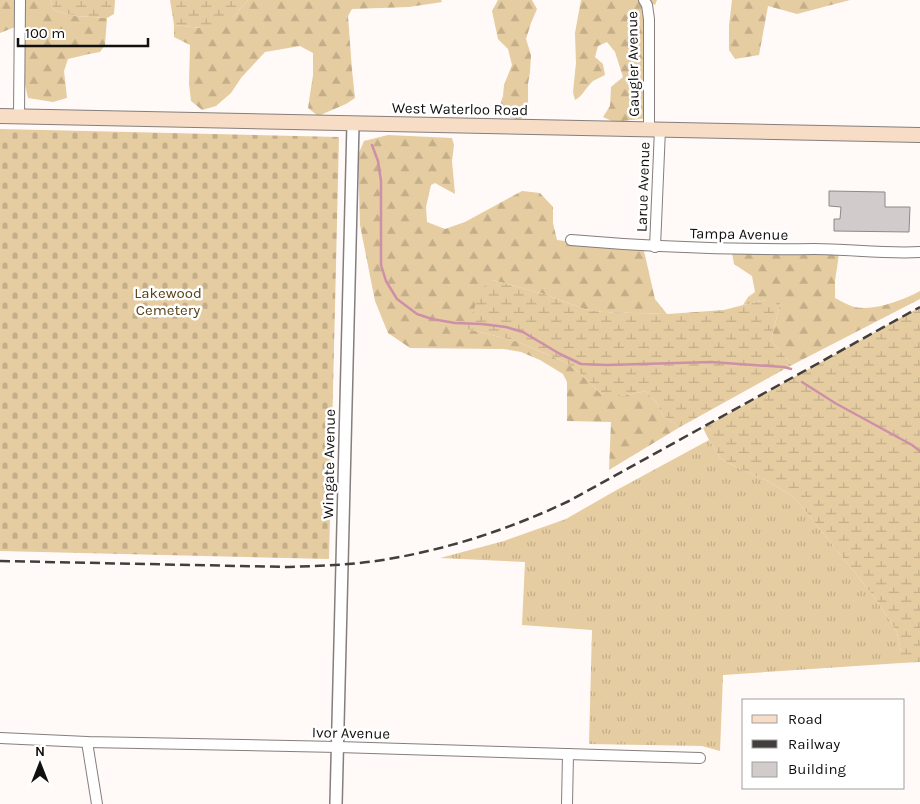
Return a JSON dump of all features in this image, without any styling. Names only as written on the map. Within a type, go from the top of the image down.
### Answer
[{"type":"main road","name":"West Waterloo Road","points":[[0,116],[920,135]]},
{"type":"street","points":[[19,116],[20,0]]},
{"type":"street","name":"Gaugler Avenue","points":[[644,0],[647,5],[649,19],[655,129]]},
{"type":"street","name":"Wingate Avenue","points":[[336,804],[353,124]]},
{"type":"street","name":"Larue Avenue","points":[[655,129],[656,246]]},
{"type":"street","name":"Tampa Avenue","points":[[571,240],[656,246],[920,252]]},
{"type":"street","name":"Ivor Avenue","points":[[0,738],[87,742],[338,747],[700,758]]},
{"type":"street","points":[[87,742],[97,804]]},
{"type":"street","points":[[567,804],[568,754]]},
{"type":"green space","points":[[0,0],[50,0],[54,10],[75,16],[107,18],[105,45],[100,52],[68,59],[64,71],[67,98],[53,102],[28,98],[25,84],[22,33],[15,27],[0,33]]},
{"type":"green space","points":[[50,0],[115,0],[114,14],[107,18],[75,16],[54,10]]},
{"type":"green space","points":[[170,0],[248,0],[225,24],[201,28],[174,25]]},
{"type":"green space","points":[[248,0],[441,0],[442,2],[409,7],[352,9],[348,16],[355,98],[346,104],[318,116],[308,108],[313,75],[313,53],[300,46],[265,52],[241,78],[231,93],[216,106],[202,110],[191,101],[189,84],[190,45],[174,37],[174,25],[201,28],[233,17]]},
{"type":"green space","points":[[498,0],[532,0],[537,9],[526,39],[531,55],[530,72],[528,102],[521,120],[505,116],[499,108],[504,85],[512,65],[508,49],[498,39],[492,11]]},
{"type":"green space","points":[[581,0],[657,0],[655,5],[646,1],[649,118],[614,122],[603,117],[610,106],[611,87],[623,77],[615,52],[607,42],[598,46],[595,57],[603,64],[605,75],[593,81],[575,100],[573,92],[576,63],[575,33]]},
{"type":"green space","points":[[732,0],[850,0],[797,14],[768,6],[759,55],[735,59],[729,50]]},
{"type":"green space","name":"Lakewood Cemetery","points":[[0,129],[339,137],[329,559],[0,551]]},
{"type":"green space","points":[[388,135],[452,138],[454,145],[452,161],[455,194],[435,183],[431,185],[426,207],[427,222],[445,229],[465,222],[522,191],[540,193],[553,207],[553,223],[557,240],[644,251],[655,299],[667,314],[603,312],[584,309],[544,294],[492,280],[467,329],[516,341],[565,362],[580,373],[603,396],[622,396],[646,391],[656,402],[663,416],[680,427],[609,470],[611,422],[567,421],[567,382],[563,374],[540,360],[521,352],[504,349],[410,348],[388,333],[375,301],[360,225],[358,155],[364,141]]},
{"type":"green space","points":[[732,253],[839,254],[835,281],[835,298],[854,307],[862,308],[888,304],[920,291],[920,299],[792,365],[771,340],[781,300],[766,300],[743,305],[748,297],[755,292],[752,276],[734,264]]},
{"type":"green space","points":[[492,280],[544,294],[584,309],[603,312],[668,314],[724,310],[766,300],[781,300],[771,340],[792,365],[680,427],[663,416],[656,402],[646,391],[622,396],[603,396],[580,373],[565,362],[516,341],[467,329],[481,289]]},
{"type":"green space","points":[[920,307],[920,662],[901,663],[897,632],[875,598],[795,498],[768,481],[721,459],[703,428]]},
{"type":"green space","points":[[709,440],[721,459],[768,481],[795,498],[875,598],[897,632],[901,663],[723,675],[720,751],[702,746],[589,744],[592,630],[522,625],[525,562],[440,558],[504,541],[566,519]]},
{"type":"building","points":[[829,191],[885,192],[885,207],[910,207],[909,232],[834,231],[834,219],[840,219],[841,207],[829,206]]},
{"type":"waterway","points":[[372,145],[378,161],[381,181],[381,265],[386,281],[397,299],[417,314],[455,323],[506,327],[523,332],[581,364],[711,362],[791,369]]},
{"type":"waterway","points":[[802,382],[920,451]]},
{"type":"railway","points":[[0,561],[289,567],[376,561],[450,545],[499,530],[569,501],[920,307]]}]
